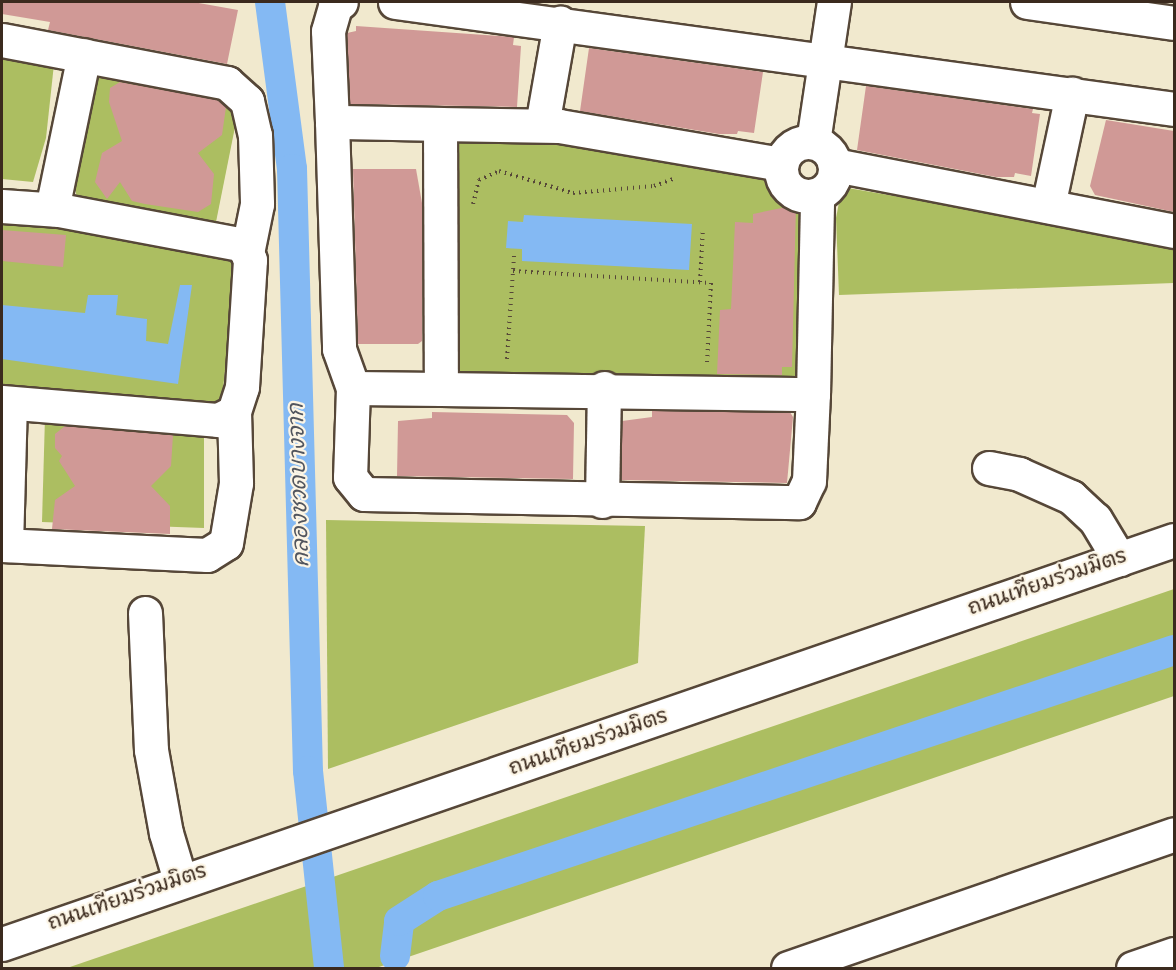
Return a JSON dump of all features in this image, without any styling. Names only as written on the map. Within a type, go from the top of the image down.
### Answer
[{"type":"street","points":[[341,2],[335,6],[328,31],[339,349],[353,388],[350,477],[364,494],[602,501],[799,502],[809,481],[817,195]]},
{"type":"street","points":[[395,2],[825,59],[1174,109]]},
{"type":"street","points":[[813,142],[834,2]]},
{"type":"street","points":[[1027,2],[1094,6],[1174,23]]},
{"type":"street","points":[[543,125],[560,23]]},
{"type":"street","points":[[2,40],[227,83],[247,101],[255,135],[257,204],[247,253]]},
{"type":"street","points":[[52,209],[84,55]]},
{"type":"street","points":[[1048,206],[1072,94]]},
{"type":"street","points":[[332,122],[543,125],[702,148],[781,164]]},
{"type":"street","points":[[440,124],[441,388]]},
{"type":"street","points":[[813,142],[828,150],[835,165],[831,183],[817,195],[798,194],[790,189],[781,174],[781,164],[789,149],[813,142]]},
{"type":"street","points":[[835,165],[1174,231]]},
{"type":"street","points":[[2,206],[52,209],[244,245],[250,260],[242,387],[234,412],[236,483],[226,543],[207,555],[4,545],[6,403],[218,420],[234,412]]},
{"type":"street","points":[[353,388],[604,388],[813,394]]},
{"type":"street","points":[[602,501],[604,388]]},
{"type":"street","points":[[989,468],[1019,474],[1071,497],[1095,519],[1119,559]]},
{"type":"street","name":"ถนนเทียมร่วมมิตร","points":[[2,944],[180,880],[371,820],[1174,540]]},
{"type":"street","points":[[146,613],[151,750],[166,833],[180,880]]},
{"type":"street","points":[[788,969],[1174,834]]},
{"type":"street","points":[[1133,969],[1174,954]]},
{"type":"path","points":[[471,212],[479,180],[499,171],[573,193],[654,186],[682,176],[702,148]]},
{"type":"path","points":[[700,282],[703,229]]},
{"type":"path","points":[[505,388],[514,255]]},
{"type":"path","points":[[513,271],[711,283],[705,390]]},
{"type":"green space","points":[[2,48],[54,64],[46,138],[33,182],[2,179]]},
{"type":"green space","points":[[96,71],[213,86],[239,107],[216,222],[78,203],[74,183]]},
{"type":"green space","points":[[457,135],[537,135],[766,167],[780,192],[808,205],[805,378],[458,377]]},
{"type":"green space","points":[[842,187],[1174,244],[1174,283],[839,295],[836,218]]},
{"type":"green space","points":[[2,222],[222,247],[237,258],[221,408],[2,385]]},
{"type":"green space","points":[[45,417],[204,428],[204,528],[42,522]]},
{"type":"green space","points":[[326,520],[645,526],[638,663],[328,769]]},
{"type":"green space","points":[[1174,589],[1174,696],[376,968],[67,968]]},
{"type":"water","points":[[524,215],[692,224],[689,270],[522,261],[522,249],[506,248],[508,221],[523,222]]},
{"type":"water","points":[[180,285],[192,285],[178,384],[2,359],[2,305],[85,313],[88,295],[118,295],[116,315],[147,319],[146,341],[168,344]]},
{"type":"building","points":[[3,2],[193,2],[238,10],[227,64],[48,30],[50,22],[2,14]]},
{"type":"building","points":[[356,26],[514,37],[513,45],[521,46],[517,107],[350,104],[347,33],[356,31]]},
{"type":"building","points":[[589,48],[763,72],[754,133],[738,131],[737,134],[719,134],[580,111]]},
{"type":"building","points":[[120,82],[218,100],[226,107],[222,135],[198,153],[214,174],[211,204],[198,212],[132,201],[120,182],[107,199],[95,182],[102,153],[122,141],[109,102],[110,88]]},
{"type":"building","points":[[866,86],[1033,109],[1032,113],[1040,114],[1031,176],[1015,173],[1014,177],[996,177],[857,150]]},
{"type":"building","points":[[1106,120],[1174,131],[1174,212],[1095,195],[1090,186]]},
{"type":"building","points":[[353,169],[416,169],[422,203],[422,341],[418,344],[358,344]]},
{"type":"building","points":[[796,205],[792,367],[782,367],[782,375],[717,374],[720,310],[731,309],[735,222],[753,223],[753,214]]},
{"type":"building","points":[[2,230],[66,235],[63,267],[2,261]]},
{"type":"building","points":[[652,411],[790,412],[793,417],[787,483],[621,480],[622,421],[652,417]]},
{"type":"building","points":[[432,412],[567,415],[574,423],[573,479],[397,476],[398,421],[432,418]]},
{"type":"building","points":[[65,426],[173,435],[171,466],[151,486],[170,506],[170,534],[52,529],[55,500],[75,486],[59,461],[62,456],[55,448],[55,434]]},
{"type":"waterway","name":"คลองชวดบางจาก","points":[[270,2],[292,169],[308,771],[329,968]]},
{"type":"waterway","points":[[395,956],[399,921],[438,896],[1174,650]]}]
